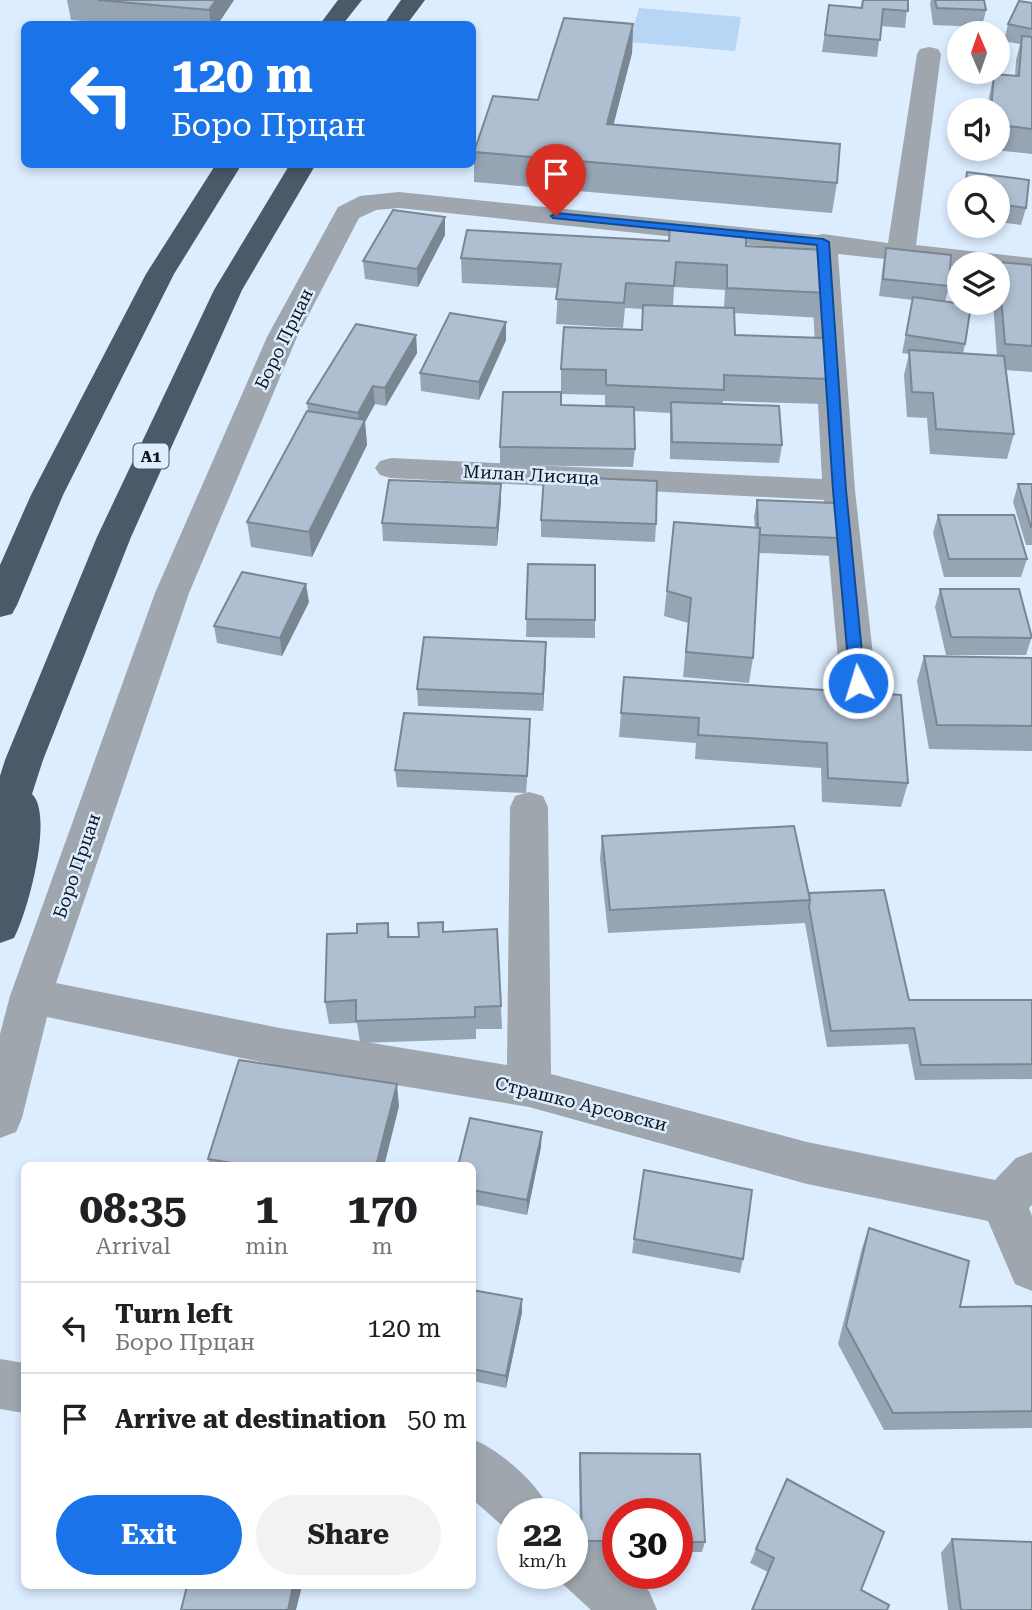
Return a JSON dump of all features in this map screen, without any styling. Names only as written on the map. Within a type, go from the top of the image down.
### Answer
[{"type":"highway","points":[[333,21],[350,0]]},
{"type":"highway","points":[[397,21],[413,0]]},
{"type":"highway","points":[[0,605],[47,495],[160,274],[226,168]]},
{"type":"highway","name":"A1","points":[[0,836],[24,760],[114,537],[228,290],[301,168]]},
{"type":"highway","points":[[0,926],[18,866],[24,760]]},
{"type":"street","points":[[901,251],[929,54]]},
{"type":"street","name":"Боро Прцан","points":[[0,1118],[31,996],[172,593],[282,337],[348,213],[370,202],[399,200],[823,242],[1032,266]]},
{"type":"street","points":[[823,242],[839,490],[858,683]]},
{"type":"street","name":"Милан Лисица","points":[[391,468],[839,490]]},
{"type":"street","points":[[529,807],[529,1087]]},
{"type":"street","name":"Страшко Арсовски","points":[[31,996],[280,1047],[529,1087],[807,1163],[1017,1188]]},
{"type":"street","points":[[1017,1188],[1032,1268]]},
{"type":"street","points":[[0,1384],[21,1388]]},
{"type":"street","points":[[476,1468],[509,1498]]},
{"type":"street","points":[[588,1571],[631,1610]]},
{"type":"shaded area","points":[[639,8],[741,17],[735,51],[629,42]]},
{"type":"building","points":[[98,0],[216,0],[209,10]]},
{"type":"building","points":[[863,0],[908,0],[908,11],[883,9],[880,40],[825,35],[829,5],[862,8]]},
{"type":"building","points":[[935,0],[984,0],[986,10],[937,8]]},
{"type":"building","points":[[1019,1],[1032,3],[1032,29],[1010,24]]},
{"type":"building","points":[[564,18],[633,24],[607,124],[840,144],[837,183],[476,152],[493,96],[538,100]]},
{"type":"building","points":[[1022,36],[1032,37],[1032,129],[1010,126],[1010,98],[992,98],[993,84],[1010,84],[1010,75],[1019,76]]},
{"type":"building","points":[[967,172],[990,175],[967,175]]},
{"type":"building","points":[[1010,178],[1029,180],[1026,208],[1010,206]]},
{"type":"building","points":[[393,210],[445,217],[417,269],[363,261]]},
{"type":"building","points":[[670,227],[746,231],[746,246],[825,250],[827,293],[727,288],[727,265],[676,262],[674,286],[626,283],[624,303],[556,299],[561,264],[461,258],[467,230],[669,241]]},
{"type":"building","points":[[886,248],[947,255],[947,286],[883,279]]},
{"type":"building","points":[[1010,263],[1032,265],[1032,346],[1005,344],[1003,315],[1010,315]]},
{"type":"building","points":[[913,297],[947,302],[947,315],[969,315],[965,344],[906,335]]},
{"type":"building","points":[[643,305],[734,308],[735,335],[824,338],[828,379],[724,375],[724,390],[606,385],[606,370],[561,369],[564,327],[642,330]]},
{"type":"building","points":[[450,313],[506,322],[479,382],[420,373]]},
{"type":"building","points":[[356,324],[416,335],[385,388],[373,386],[358,413],[307,403]]},
{"type":"building","points":[[909,350],[1004,356],[1014,434],[936,429],[933,393],[912,392]]},
{"type":"building","points":[[503,392],[561,392],[561,405],[634,407],[635,449],[500,447]]},
{"type":"building","points":[[671,402],[779,406],[782,445],[672,442]]},
{"type":"building","points":[[307,411],[365,420],[309,532],[247,522]]},
{"type":"building","points":[[544,476],[657,481],[656,524],[541,520]]},
{"type":"building","points":[[389,480],[501,484],[497,528],[382,523]]},
{"type":"building","points":[[1018,484],[1032,484],[1032,527],[1031,527]]},
{"type":"building","points":[[757,500],[835,503],[839,538],[760,535]]},
{"type":"building","points":[[938,515],[1014,515],[1027,559],[949,559]]},
{"type":"building","points":[[674,522],[760,528],[753,658],[686,652],[691,598],[667,591]]},
{"type":"building","points":[[528,564],[595,565],[595,620],[526,619]]},
{"type":"building","points":[[242,572],[306,584],[280,638],[214,626]]},
{"type":"building","points":[[940,589],[1019,589],[1032,638],[951,637]]},
{"type":"building","points":[[424,637],[546,642],[543,694],[417,689]]},
{"type":"building","points":[[924,656],[1032,658],[1032,726],[937,725]]},
{"type":"building","points":[[624,677],[901,695],[908,783],[828,778],[827,743],[698,735],[699,718],[621,713]]},
{"type":"building","points":[[404,713],[530,719],[527,776],[395,770]]},
{"type":"building","points":[[794,826],[810,900],[610,910],[602,836]]},
{"type":"building","points":[[884,890],[909,1000],[1032,1000],[1032,1064],[921,1065],[914,1028],[831,1031],[809,907],[809,893]]},
{"type":"building","points":[[443,922],[443,932],[497,929],[501,1006],[475,1007],[475,1017],[356,1021],[356,1000],[325,1002],[327,934],[357,933],[357,924],[388,923],[388,937],[419,937],[418,923]]},
{"type":"building","points":[[239,1060],[397,1084],[377,1162],[226,1162],[208,1159]]},
{"type":"building","points":[[470,1118],[542,1132],[527,1200],[476,1191],[476,1162],[459,1162]]},
{"type":"building","points":[[644,1170],[752,1190],[743,1259],[634,1239]]},
{"type":"building","points":[[869,1228],[969,1261],[960,1307],[1032,1306],[1032,1411],[893,1413],[846,1326]]},
{"type":"building","points":[[476,1291],[522,1299],[506,1376],[476,1370]]},
{"type":"building","points":[[580,1453],[700,1454],[705,1542],[693,1542],[693,1498],[602,1498],[602,1541],[588,1541],[588,1498],[581,1498]]},
{"type":"building","points":[[787,1479],[884,1532],[861,1590],[889,1605],[887,1610],[752,1610],[774,1558],[756,1549]]},
{"type":"building","points":[[952,1539],[1032,1542],[1032,1610],[961,1610]]},
{"type":"building","points":[[186,1589],[292,1589],[288,1610],[181,1610]]},
{"type":"route","points":[[556,216],[823,242],[839,490],[858,683]]}]
